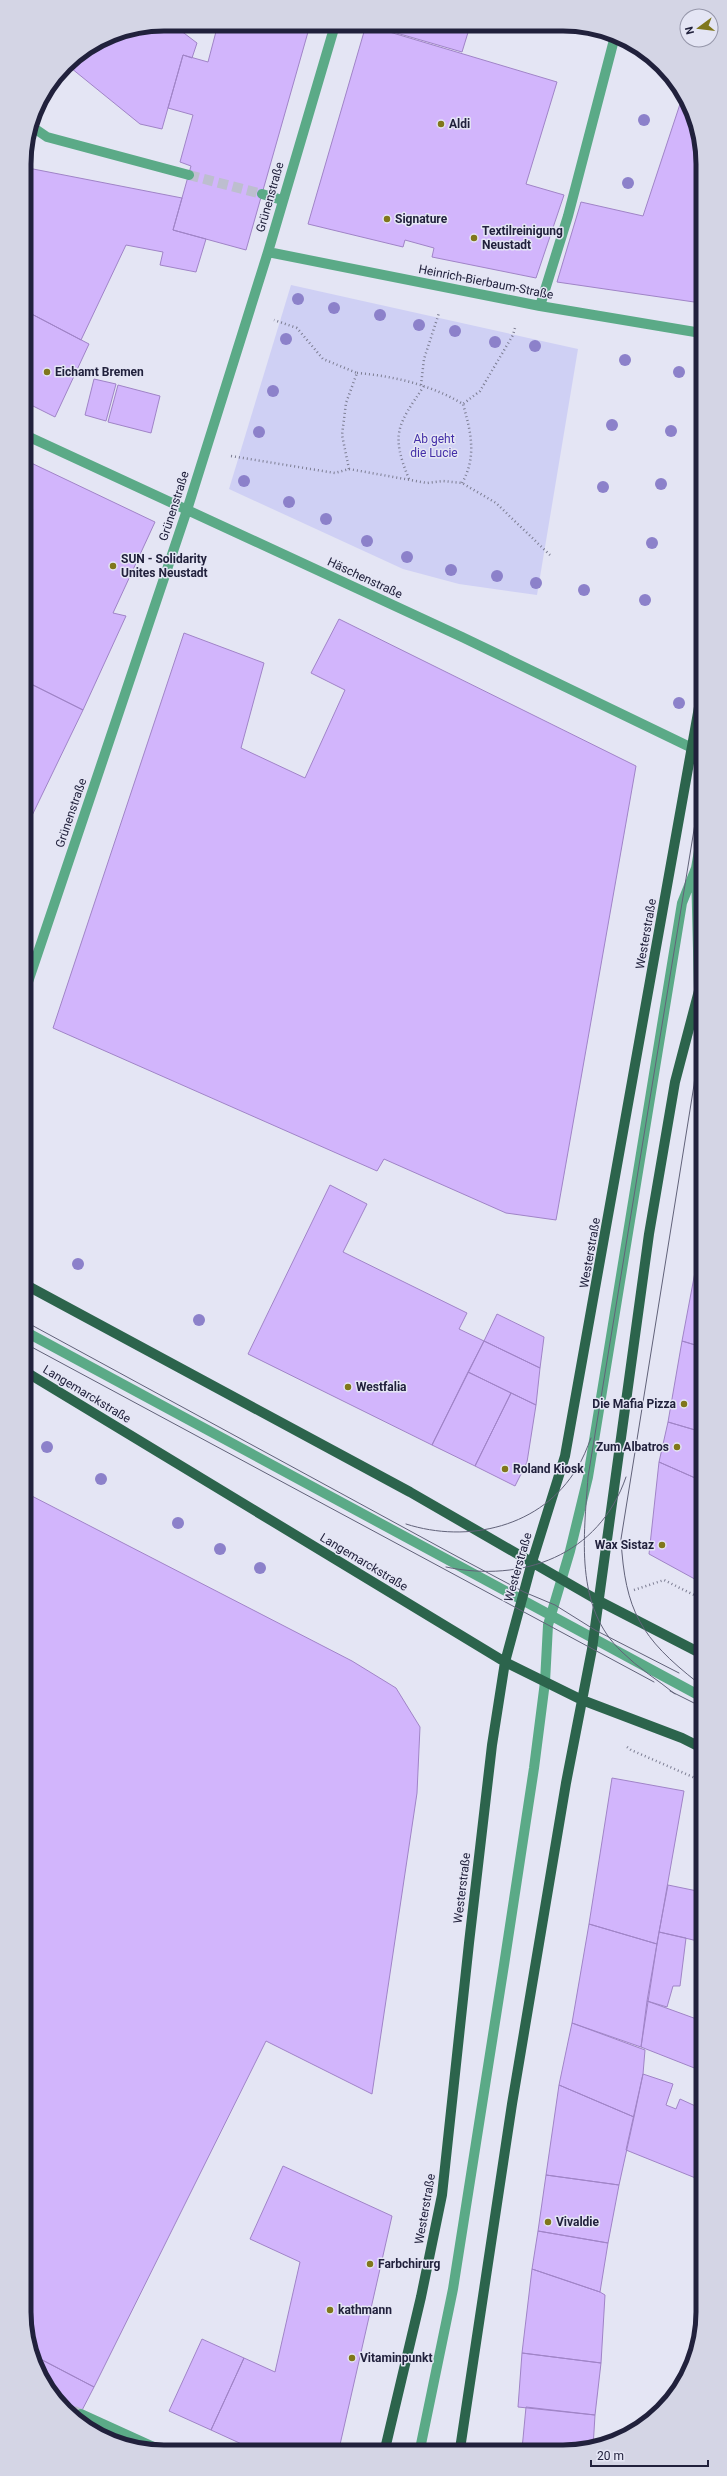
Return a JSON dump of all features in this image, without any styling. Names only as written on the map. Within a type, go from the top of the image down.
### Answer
[{"type":"main road","name":"Westerstraße","points":[[386,2445],[422,2297],[442,2195],[492,1745],[505,1662],[532,1562],[567,1448],[696,725]]},
{"type":"main road","points":[[461,2445],[512,2104],[594,1637],[649,1234],[675,1082],[696,1002]]},
{"type":"main road","points":[[31,1287],[410,1492],[599,1601],[696,1651]]},
{"type":"main road","name":"Langemarckstraße","points":[[31,1375],[505,1662],[582,1700],[682,1738],[696,1745]]},
{"type":"street","name":"Grünenstraße","points":[[31,973],[187,510],[268,252],[282,200],[333,31]]},
{"type":"street","points":[[540,306],[568,216],[614,41]]},
{"type":"street","points":[[36,130],[47,137],[188,175]]},
{"type":"street","points":[[262,194],[282,200]]},
{"type":"street","name":"Heinrich-Bierbaum-Straße","points":[[268,252],[540,306],[696,332]]},
{"type":"street","name":"Häschenstraße","points":[[31,438],[462,637],[692,748]]},
{"type":"street","points":[[421,2445],[453,2288],[484,2092],[533,1775],[545,1682],[551,1615],[562,1579],[588,1477],[682,903],[696,868]]},
{"type":"street","points":[[31,1335],[463,1570],[594,1637],[696,1694]]},
{"type":"street","points":[[81,2414],[146,2444]]},
{"type":"path","points":[[409,479],[398,450],[398,437],[401,422],[423,386],[424,359],[447,287]]},
{"type":"path","points":[[463,404],[480,391],[513,335],[522,302]]},
{"type":"path","points":[[249,312],[296,328],[323,359],[357,373],[375,374],[423,386],[448,395],[463,404],[472,444],[473,458],[462,483]]},
{"type":"path","points":[[349,469],[342,435],[346,403],[357,373]]},
{"type":"path","points":[[205,452],[336,473],[349,469],[428,483],[443,481],[462,483],[496,503],[550,555]]},
{"type":"path","points":[[599,1601],[664,1580],[696,1596]]},
{"type":"green space","name":"Ab geht die Lucie","points":[[291,285],[578,349],[537,595],[459,584],[403,569],[229,489]]},
{"type":"building","points":[[181,31],[197,43],[192,58],[183,55],[162,129],[140,124],[72,68],[83,58],[97,49],[121,38],[147,32]]},
{"type":"building","points":[[216,31],[308,31],[246,250],[173,230],[191,166],[180,162],[193,115],[168,108],[183,55],[208,62]]},
{"type":"building","points":[[364,31],[386,31],[557,82],[526,184],[564,195],[536,278],[432,257],[434,248],[405,240],[403,247],[308,224]]},
{"type":"building","points":[[390,31],[468,31],[462,52]]},
{"type":"building","points":[[681,102],[689,121],[696,155],[696,302],[557,282],[581,202],[643,216]]},
{"type":"building","points":[[31,169],[182,198],[173,230],[206,239],[196,272],[160,265],[163,252],[126,245],[81,340],[31,314]]},
{"type":"building","points":[[31,314],[89,344],[55,417],[31,405]]},
{"type":"building","points":[[94,379],[116,384],[106,421],[85,415]]},
{"type":"building","points":[[118,385],[160,396],[151,433],[108,422]]},
{"type":"building","points":[[31,463],[155,522],[113,613],[126,616],[83,710],[31,684]]},
{"type":"building","points":[[339,619],[636,766],[556,1220],[506,1213],[384,1159],[377,1171],[53,1028],[184,633],[264,663],[241,748],[305,778],[345,690],[311,673]]},
{"type":"building","points":[[31,684],[83,710],[31,818]]},
{"type":"building","points":[[330,1185],[367,1204],[343,1252],[467,1313],[459,1329],[484,1341],[432,1445],[248,1354]]},
{"type":"building","points":[[696,1267],[696,1345],[682,1341]]},
{"type":"building","points":[[497,1314],[544,1337],[540,1368],[484,1341]]},
{"type":"building","points":[[484,1341],[540,1368],[536,1405],[468,1372]]},
{"type":"building","points":[[682,1341],[696,1345],[696,1430],[668,1422]]},
{"type":"building","points":[[468,1372],[511,1393],[475,1466],[432,1445]]},
{"type":"building","points":[[511,1393],[536,1405],[527,1462],[515,1486],[475,1466]]},
{"type":"building","points":[[668,1422],[696,1430],[696,1478],[659,1462]]},
{"type":"building","points":[[659,1462],[696,1478],[696,1580],[649,1554]]},
{"type":"building","points":[[31,1496],[352,1661],[396,1688],[420,1727],[417,1793],[372,2094],[266,2041],[94,2387],[40,2359],[32,2329]]},
{"type":"building","points":[[612,1778],[684,1791],[657,1944],[589,1924]]},
{"type":"building","points":[[668,1885],[696,1891],[696,1941],[659,1932]]},
{"type":"building","points":[[589,1924],[657,1944],[641,2047],[572,2023]]},
{"type":"building","points":[[659,1932],[686,1938],[680,1986],[673,1986],[667,2007],[647,2001]]},
{"type":"building","points":[[647,2001],[696,2019],[696,2069],[641,2047]]},
{"type":"building","points":[[572,2023],[645,2050],[643,2074],[634,2117],[559,2085]]},
{"type":"building","points":[[643,2074],[673,2084],[666,2105],[676,2109],[680,2099],[696,2106],[696,2178],[626,2150]]},
{"type":"building","points":[[559,2085],[634,2117],[619,2185],[546,2175]]},
{"type":"building","name":"kathmann","points":[[283,2166],[392,2216],[340,2445],[244,2445],[211,2430],[244,2358],[275,2372],[300,2262],[250,2239]]},
{"type":"building","points":[[546,2175],[619,2185],[608,2243],[538,2231]]},
{"type":"building","points":[[538,2231],[608,2243],[600,2292],[532,2269]]},
{"type":"building","points":[[532,2269],[605,2295],[601,2363],[522,2353]]},
{"type":"building","points":[[202,2339],[244,2358],[211,2430],[169,2411]]},
{"type":"building","points":[[522,2353],[601,2363],[595,2415],[518,2407]]},
{"type":"building","points":[[42,2360],[94,2387],[80,2415],[58,2393],[41,2362]]},
{"type":"building","points":[[526,2407],[595,2415],[593,2441],[580,2444],[563,2445],[522,2445]]},
{"type":"tunnel","points":[[189,175],[262,194]]},
{"type":"tunnel","points":[[76,2412],[81,2414]]},
{"type":"tram line","points":[[675,1694],[622,1652],[607,1634],[596,1614],[589,1592],[584,1546],[588,1477],[696,818]]},
{"type":"tram line","points":[[696,1066],[621,1539],[627,1586],[632,1604],[640,1621],[649,1636],[662,1651],[696,1681]]},
{"type":"tram line","points":[[31,1325],[458,1557],[524,1592],[555,1605],[595,1630],[679,1673]]},
{"type":"tram line","points":[[31,1347],[654,1682]]},
{"type":"tram line","points":[[406,1524],[430,1530],[454,1532],[478,1531],[502,1526],[524,1517],[544,1504],[562,1488],[579,1465],[591,1438]]},
{"type":"tram line","points":[[446,1567],[474,1571],[502,1571],[529,1566],[554,1558],[577,1544],[597,1527],[614,1504],[626,1477]]},
{"type":"tram line","points":[[670,1691],[696,1704]]},
{"type":"place","name":"Aldi","points":[[441,124]]},
{"type":"place","name":"Signature","points":[[387,219]]},
{"type":"place","name":"Textilreinigung Neustadt","points":[[474,238]]},
{"type":"place","name":"Eichamt Bremen","points":[[47,372]]},
{"type":"place","name":"SUN - Solidarity Unites Neustadt","points":[[113,566]]},
{"type":"place","name":"Westfalia","points":[[348,1387]]},
{"type":"place","name":"Die Mafia Pizza","points":[[684,1404]]},
{"type":"place","name":"Zum Albatros","points":[[677,1447]]},
{"type":"place","name":"Roland Kiosk","points":[[505,1469]]},
{"type":"place","name":"Wax Sistaz","points":[[662,1545]]},
{"type":"place","name":"Vivaldie","points":[[548,2222]]},
{"type":"place","name":"Farbchirurg","points":[[370,2264]]},
{"type":"place","name":"kathmann","points":[[330,2310]]},
{"type":"place","name":"Vitaminpunkt","points":[[352,2358]]}]
